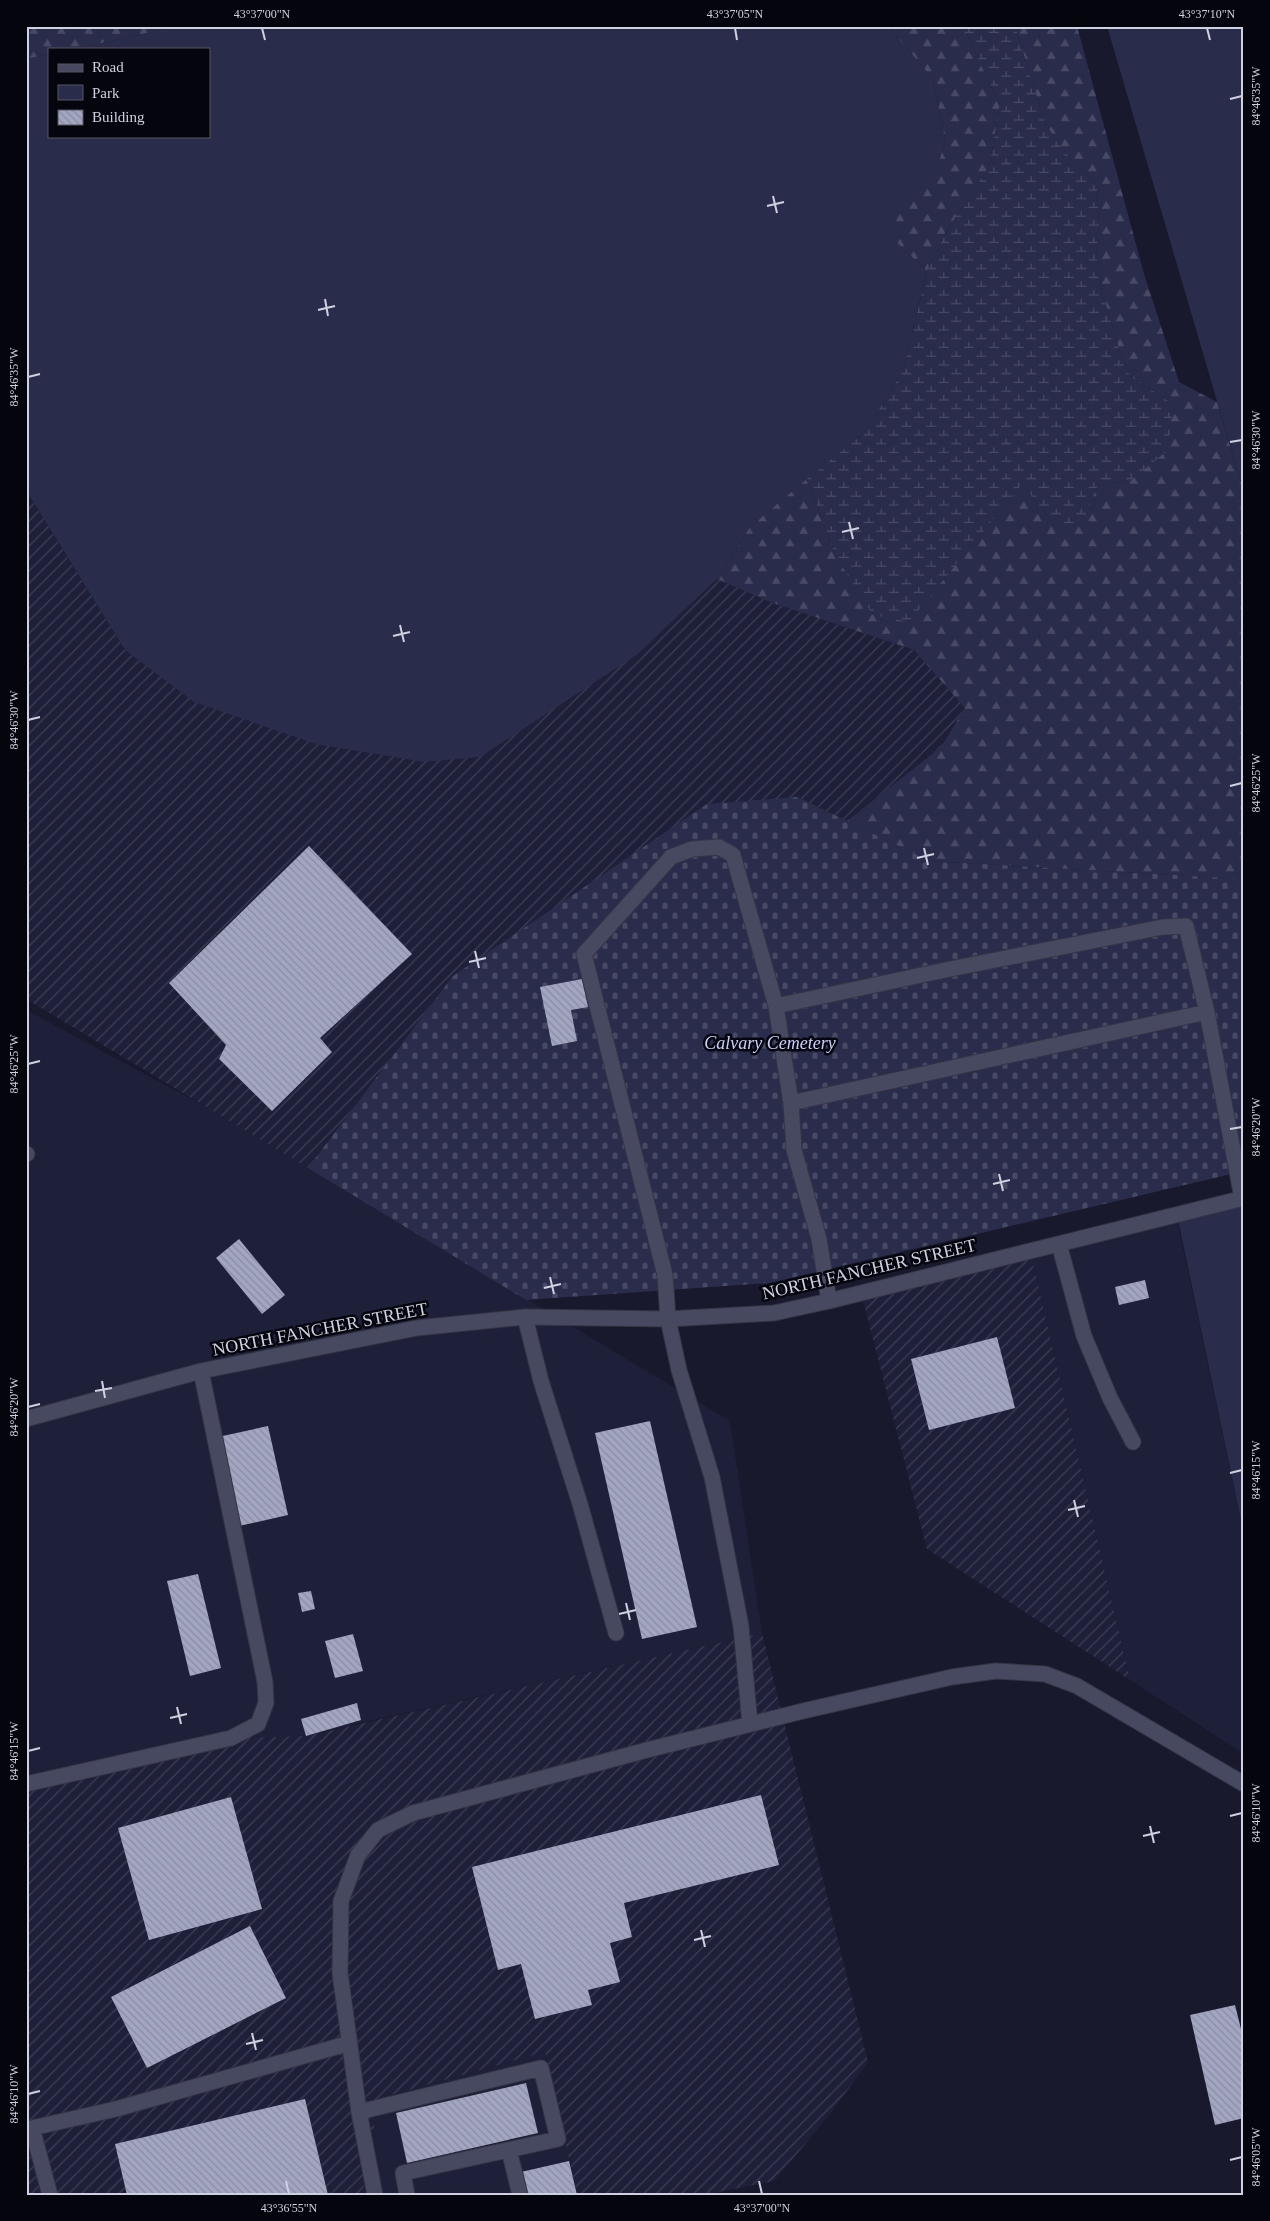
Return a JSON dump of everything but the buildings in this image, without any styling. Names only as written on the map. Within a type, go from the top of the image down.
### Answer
[{"type":"street","points":[[750,1724],[741,1626],[712,1477],[680,1370],[668,1319],[664,1275],[584,954],[671,858],[692,849],[719,847],[733,855],[776,1006],[791,1103],[794,1150],[818,1239],[829,1302]]},
{"type":"street","points":[[776,1006],[1163,927],[1186,926],[1207,1012],[1243,1198]]},
{"type":"street","points":[[791,1103],[1207,1012]]},
{"type":"street","name":"NORTH FANCHER STREET","points":[[26,1419],[201,1371],[417,1328],[525,1317],[668,1319],[774,1313],[829,1302],[1243,1198]]},
{"type":"street","points":[[1059,1244],[1084,1336],[1110,1398],[1133,1442]]},
{"type":"street","points":[[525,1317],[541,1381],[580,1504],[616,1633]]},
{"type":"street","points":[[26,1784],[232,1738],[258,1724],[266,1703],[265,1682],[201,1371]]},
{"type":"street","points":[[375,2195],[359,2112],[340,1973],[341,1901],[358,1855],[378,1830],[413,1813],[750,1724],[952,1677],[996,1671],[1045,1674],[1078,1686],[1244,1784]]},
{"type":"street","points":[[50,2195],[32,2128],[116,2109],[350,2043]]},
{"type":"street","points":[[359,2112],[541,2068],[558,2139],[403,2174],[407,2195]]},
{"type":"street","points":[[509,2150],[520,2195]]},
{"type":"shaded area","points":[[26,490],[125,650],[638,654],[717,579],[770,602],[914,650],[966,708],[941,747],[847,821],[798,797],[453,976],[308,1168],[26,999]]},
{"type":"shaded area","points":[[26,1010],[212,1110],[730,1421],[762,1633],[26,1798]]},
{"type":"shaded area","points":[[1176,1215],[1244,1534],[1244,1754],[1130,1680],[1030,1251]]},
{"type":"shaded area","points":[[1030,1251],[1130,1680],[927,1549],[861,1293]]},
{"type":"shaded area","points":[[762,1633],[868,2062],[828,2117],[774,2181],[704,2195],[577,2195],[545,2052],[376,2099],[373,2146],[362,2195],[26,2195],[26,1787],[231,1738],[306,1736]]},
{"type":"shaded area","points":[[545,2052],[580,2195],[362,2195],[373,2146],[376,2099]]},
{"type":"green space","points":[[26,26],[179,26],[79,48],[48,48],[48,54],[26,59]]},
{"type":"green space","points":[[179,26],[881,26],[893,32],[933,79],[945,139],[934,184],[898,244],[927,271],[903,371],[864,433],[750,527],[717,579],[638,654],[480,757],[424,762],[316,744],[194,702],[125,650],[26,490],[26,59],[48,54],[48,138],[210,138],[210,48],[79,48]]},
{"type":"green space","points":[[881,26],[963,26],[1000,105],[989,167],[947,230],[927,271],[898,244],[895,202],[934,183],[945,139],[933,79],[893,32]]},
{"type":"green space","points":[[963,26],[1015,26],[1045,124],[1073,162],[1097,186],[1099,225],[1096,253],[1102,292],[1120,352],[1130,376],[1173,404],[1168,450],[1133,479],[1097,487],[1081,525],[1055,525],[1022,484],[909,622],[873,615],[836,557],[807,479],[864,433],[903,371],[927,271],[947,230],[989,167],[1000,105]]},
{"type":"green space","points":[[1015,26],[1077,26],[1144,274],[1179,382],[1217,402],[1244,493],[1244,879],[929,861],[847,821],[941,747],[965,708],[914,650],[770,602],[717,579],[750,527],[807,479],[836,557],[909,621],[1022,484],[1055,525],[1097,487],[1133,479],[1173,404],[1130,376],[1120,352],[1102,292],[1096,253],[1099,225],[1097,186],[1073,162],[1045,124]]},
{"type":"green space","points":[[1107,26],[1244,26],[1244,493]]},
{"type":"green space","name":"Calvary Cemetery","points":[[798,797],[929,861],[1244,879],[1244,1171],[769,1283],[526,1300],[308,1168],[453,976],[707,804]]},
{"type":"green space","points":[[1244,1198],[1244,1534],[1177,1215]]}]
